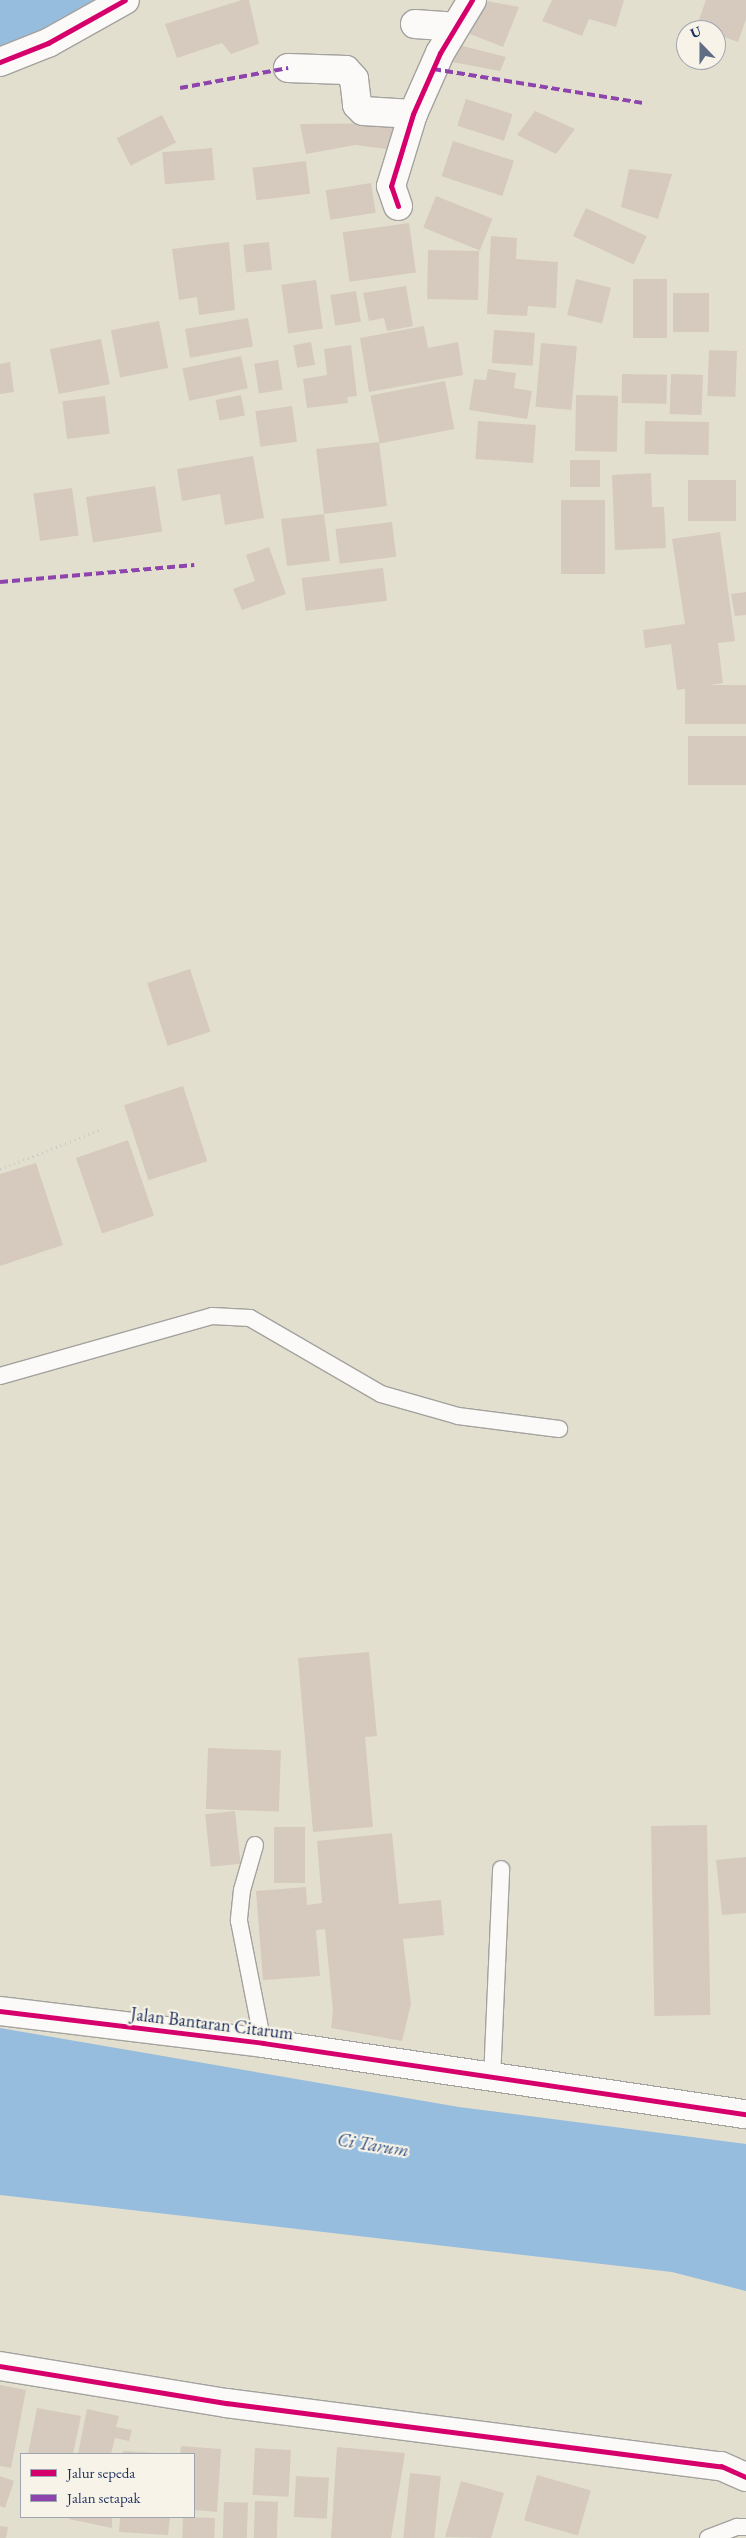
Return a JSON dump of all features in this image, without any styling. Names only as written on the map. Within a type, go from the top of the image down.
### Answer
[{"type":"street","points":[[0,62],[48,43],[125,0]]},
{"type":"street","points":[[398,206],[391,186],[413,114],[454,28],[472,0]]},
{"type":"street","points":[[415,24],[454,28]]},
{"type":"street","points":[[288,68],[346,70],[354,79],[357,105],[363,111],[413,114]]},
{"type":"street","name":"Jalan Bantaran Citarum","points":[[0,2011],[262,2043],[492,2079],[746,2114]]},
{"type":"street","points":[[0,2366],[226,2403],[721,2466],[746,2477]]},
{"type":"lane","points":[[0,1376],[212,1316],[250,1318],[381,1394],[458,1416],[559,1429]]},
{"type":"lane","points":[[255,1845],[242,1890],[238,1921],[262,2043]]},
{"type":"lane","points":[[492,2079],[501,1869]]},
{"type":"lane","points":[[708,2538],[736,2527],[746,2527]]},
{"type":"path","points":[[0,1169],[102,1129]]},
{"type":"water","points":[[0,0],[104,0],[41,33],[0,47]]},
{"type":"water","name":"Ci Tarum","points":[[0,2028],[459,2107],[746,2144],[746,2291],[672,2272],[0,2195]]},
{"type":"building","points":[[242,0],[249,0],[259,44],[231,54],[222,43],[177,58],[165,24]]},
{"type":"building","points":[[481,0],[519,7],[503,47],[455,28]]},
{"type":"building","points":[[552,0],[624,0],[616,27],[589,19],[582,36],[542,21]]},
{"type":"building","points":[[706,0],[746,0],[746,19],[738,42],[726,38],[726,20],[699,20]]},
{"type":"building","points":[[459,45],[506,57],[500,71],[447,61]]},
{"type":"building","points":[[466,99],[513,114],[504,141],[457,126]]},
{"type":"building","points":[[535,111],[575,129],[556,154],[517,135]]},
{"type":"building","points":[[162,115],[176,143],[131,166],[117,138]]},
{"type":"building","points":[[401,123],[402,151],[355,145],[306,154],[300,124]]},
{"type":"building","points":[[453,141],[514,161],[502,196],[442,176]]},
{"type":"building","points":[[212,148],[215,180],[165,184],[162,152]]},
{"type":"building","points":[[306,161],[310,194],[256,200],[252,168]]},
{"type":"building","points":[[629,169],[672,174],[658,219],[621,207]]},
{"type":"building","points":[[371,183],[376,213],[330,220],[326,190]]},
{"type":"building","points":[[436,196],[493,219],[480,250],[423,228]]},
{"type":"building","points":[[586,208],[647,236],[634,264],[573,236]]},
{"type":"building","points":[[409,223],[416,273],[350,282],[343,232]]},
{"type":"building","points":[[491,236],[517,238],[516,259],[558,262],[556,308],[528,306],[527,316],[487,314]]},
{"type":"building","points":[[229,242],[235,310],[199,315],[197,297],[179,300],[172,249]]},
{"type":"building","points":[[269,242],[272,270],[246,273],[243,245]]},
{"type":"building","points":[[428,250],[479,251],[478,300],[427,299]]},
{"type":"building","points":[[576,279],[611,288],[602,324],[567,315]]},
{"type":"building","points":[[633,279],[667,279],[667,338],[633,338]]},
{"type":"building","points":[[316,280],[323,329],[288,333],[281,285]]},
{"type":"building","points":[[406,286],[413,326],[387,331],[384,318],[369,321],[363,293]]},
{"type":"building","points":[[356,291],[361,322],[335,326],[330,295]]},
{"type":"building","points":[[673,293],[709,293],[709,332],[673,332]]},
{"type":"building","points":[[248,318],[253,347],[190,358],[185,329]]},
{"type":"building","points":[[159,321],[168,368],[120,377],[111,330]]},
{"type":"building","points":[[424,326],[428,348],[458,342],[463,375],[369,392],[360,338]]},
{"type":"building","points":[[494,330],[535,333],[533,366],[492,363]]},
{"type":"building","points":[[101,339],[110,384],[59,394],[50,349]]},
{"type":"building","points":[[311,342],[315,365],[297,368],[293,345]]},
{"type":"building","points":[[541,343],[577,346],[571,410],[535,407]]},
{"type":"building","points":[[351,345],[357,396],[347,397],[348,403],[307,408],[303,379],[327,375],[324,349]]},
{"type":"building","points":[[709,350],[737,351],[735,397],[707,396]]},
{"type":"building","points":[[241,356],[248,388],[189,401],[182,368]]},
{"type":"building","points":[[278,360],[283,390],[259,393],[254,364]]},
{"type":"building","points":[[10,362],[14,392],[0,394],[0,364]]},
{"type":"building","points":[[488,369],[516,373],[514,388],[532,391],[527,419],[469,410],[474,379],[486,380]]},
{"type":"building","points":[[622,374],[667,375],[666,404],[621,403]]},
{"type":"building","points":[[671,374],[703,375],[702,415],[670,414]]},
{"type":"building","points":[[445,381],[454,429],[380,444],[370,396]]},
{"type":"building","points":[[241,395],[245,416],[219,421],[215,400]]},
{"type":"building","points":[[576,395],[618,396],[617,452],[575,451]]},
{"type":"building","points":[[105,396],[110,434],[67,439],[62,401]]},
{"type":"building","points":[[292,406],[297,442],[260,447],[255,411]]},
{"type":"building","points":[[478,421],[536,425],[533,463],[475,459]]},
{"type":"building","points":[[645,421],[709,422],[708,455],[644,454]]},
{"type":"building","points":[[379,442],[387,506],[324,514],[316,449]]},
{"type":"building","points":[[253,456],[264,518],[225,525],[220,494],[182,501],[177,469]]},
{"type":"building","points":[[570,460],[600,460],[600,487],[570,487]]},
{"type":"building","points":[[651,473],[652,507],[664,507],[666,548],[615,550],[612,475]]},
{"type":"building","points":[[688,480],[736,480],[736,521],[688,521]]},
{"type":"building","points":[[155,486],[162,531],[93,542],[86,497]]},
{"type":"building","points":[[72,488],[79,536],[40,541],[33,493]]},
{"type":"building","points":[[561,500],[605,500],[605,574],[561,574]]},
{"type":"building","points":[[324,514],[330,561],[287,566],[281,519]]},
{"type":"building","points":[[392,522],[396,557],[340,564],[335,529]]},
{"type":"building","points":[[720,532],[735,641],[718,643],[723,683],[677,690],[671,644],[645,648],[643,630],[685,624],[672,539]]},
{"type":"building","points":[[269,547],[286,594],[242,610],[233,589],[255,581],[246,555]]},
{"type":"building","points":[[383,568],[387,601],[306,611],[302,578]]},
{"type":"building","points":[[746,592],[746,615],[735,616],[731,594]]},
{"type":"building","points":[[685,685],[746,685],[746,724],[685,724]]},
{"type":"building","points":[[688,736],[746,736],[746,785],[688,785]]},
{"type":"building","points":[[190,969],[210,1032],[168,1046],[147,983]]},
{"type":"building","points":[[183,1086],[207,1161],[148,1180],[124,1105]]},
{"type":"building","points":[[128,1140],[154,1216],[102,1234],[76,1158]]},
{"type":"building","points":[[36,1163],[63,1245],[0,1266],[0,1174]]},
{"type":"building","points":[[369,1652],[377,1736],[365,1737],[373,1827],[313,1832],[298,1658]]},
{"type":"building","points":[[208,1748],[281,1751],[279,1812],[206,1809]]},
{"type":"building","points":[[235,1811],[241,1864],[211,1867],[205,1814]]},
{"type":"building","points":[[707,1825],[710,2015],[654,2016],[651,1826]]},
{"type":"building","points":[[274,1827],[305,1827],[305,1883],[274,1883]]},
{"type":"building","points":[[392,1833],[399,1904],[441,1900],[444,1935],[403,1939],[411,2004],[402,2041],[331,2028],[333,2011],[325,1929],[316,1930],[320,1976],[263,1980],[256,1891],[306,1887],[307,1905],[322,1903],[317,1841]]},
{"type":"building","points":[[746,1857],[746,1913],[722,1915],[716,1860]]},
{"type":"building","points":[[0,2385],[26,2390],[11,2468],[0,2466]]},
{"type":"building","points":[[37,2408],[81,2416],[73,2453],[28,2453]]},
{"type":"building","points":[[87,2409],[119,2416],[116,2427],[132,2430],[129,2441],[115,2438],[111,2453],[78,2453]]},
{"type":"building","points":[[181,2446],[221,2449],[217,2512],[195,2510],[195,2453],[180,2453]]},
{"type":"building","points":[[337,2447],[405,2453],[391,2538],[331,2538]]},
{"type":"building","points":[[255,2448],[291,2450],[288,2497],[253,2495]]},
{"type":"building","points":[[123,2451],[159,2453],[123,2453]]},
{"type":"building","points":[[410,2473],[441,2476],[434,2538],[403,2538]]},
{"type":"building","points":[[537,2475],[591,2490],[578,2536],[524,2520]]},
{"type":"building","points":[[0,2476],[14,2481],[5,2508],[0,2506]]},
{"type":"building","points":[[296,2476],[329,2478],[327,2519],[294,2517]]},
{"type":"building","points":[[461,2481],[504,2493],[491,2538],[445,2537]]},
{"type":"building","points":[[255,2501],[278,2502],[277,2538],[254,2538]]},
{"type":"building","points":[[224,2502],[248,2503],[247,2538],[223,2538]]},
{"type":"building","points":[[112,2518],[112,2528],[69,2519]]},
{"type":"building","points":[[120,2518],[170,2518],[168,2535],[119,2532]]},
{"type":"building","points":[[183,2518],[215,2518],[214,2538],[182,2538]]},
{"type":"building","points":[[0,2526],[8,2527],[6,2538],[0,2538]]},
{"type":"marked path","points":[[180,88],[288,68]]},
{"type":"marked path","points":[[433,69],[642,103]]},
{"type":"marked path","points":[[0,582],[194,565]]},
{"type":"cycle path","points":[[0,62],[48,43],[125,0]]},
{"type":"cycle path","points":[[398,206],[391,186],[413,114],[440,53],[472,0]]},
{"type":"cycle path","points":[[0,2011],[263,2043],[746,2114]]},
{"type":"cycle path","points":[[0,2366],[226,2403],[721,2466],[746,2477]]}]
